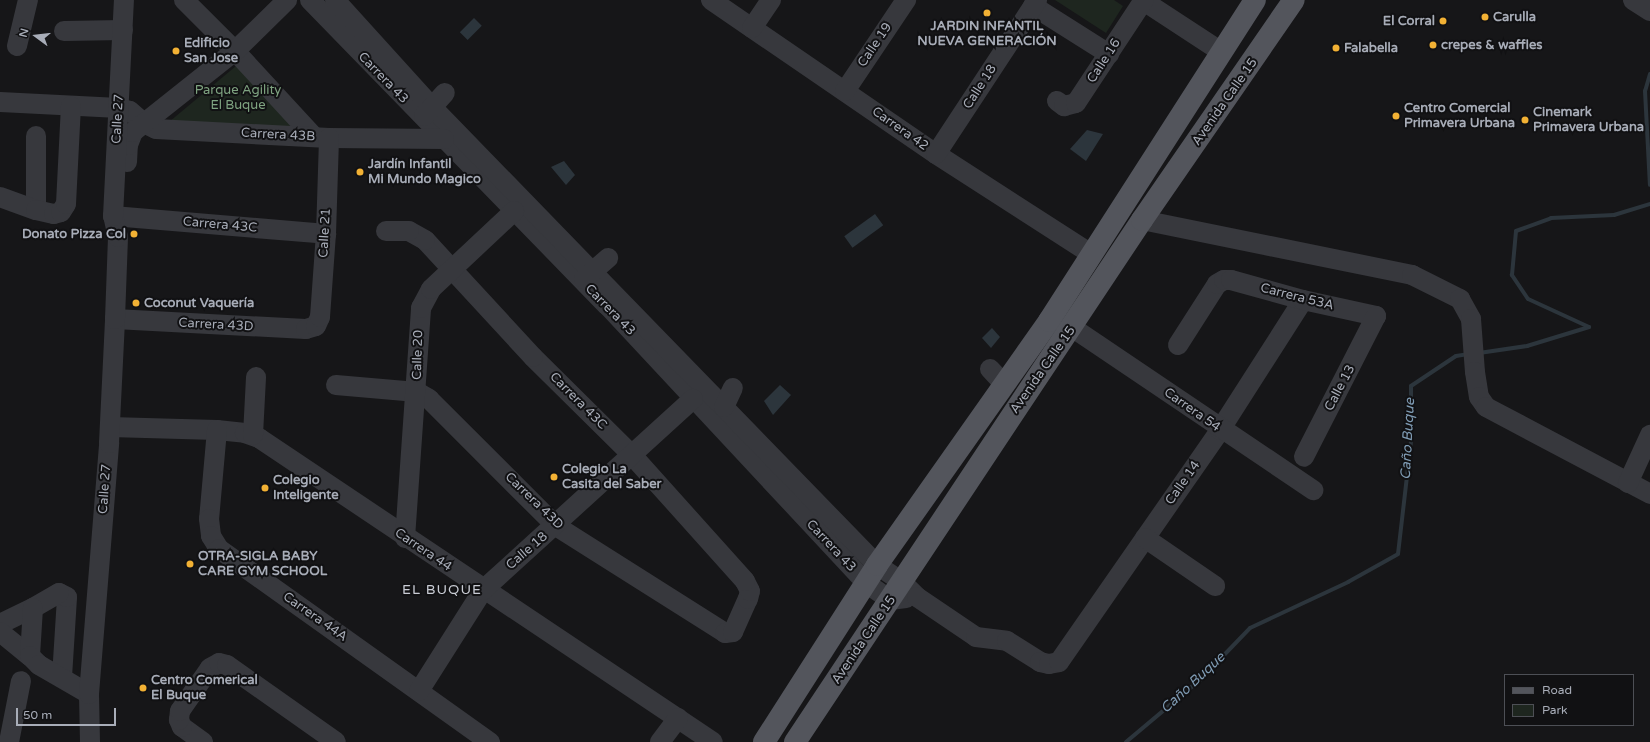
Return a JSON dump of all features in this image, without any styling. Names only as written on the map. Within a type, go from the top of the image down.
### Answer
[{"type":"main road","name":"Avenida Calle 15","points":[[764,742],[997,377],[1091,254],[1220,51],[1255,0]]},
{"type":"main road","name":"Avenida Calle 15","points":[[795,742],[890,600],[909,590],[1000,432],[1073,328],[1142,220],[1294,0]]},
{"type":"street","points":[[17,46],[28,0]]},
{"type":"street","name":"Calle 27","points":[[90,742],[89,694],[110,427],[118,236],[131,114],[123,30],[124,0]]},
{"type":"street","name":"Calle 27","points":[[120,217],[130,138],[138,0]]},
{"type":"street","points":[[184,0],[322,138]]},
{"type":"street","points":[[131,114],[235,51],[287,0]]},
{"type":"street","name":"Carrera 43","points":[[310,0],[433,106],[444,139],[514,211],[588,276],[724,407],[877,565],[909,590],[976,637],[1007,641],[1040,662],[1049,664],[1059,662]]},
{"type":"street","name":"Carrera 42","points":[[711,0],[936,154],[1091,254]]},
{"type":"street","points":[[752,28],[771,0]]},
{"type":"street","name":"Calle 19","points":[[845,91],[906,0]]},
{"type":"street","points":[[1143,0],[1220,51]]},
{"type":"street","name":"Calle 16","points":[[1057,102],[1064,106],[1076,103],[1143,0]]},
{"type":"street","points":[[1633,0],[1650,11]]},
{"type":"street","name":"Carrera 43","points":[[341,2],[433,106],[588,276],[693,399],[866,583],[890,600]]},
{"type":"street","points":[[1035,3],[1109,54]]},
{"type":"street","name":"Calle 18","points":[[936,154],[1035,3]]},
{"type":"street","points":[[64,31],[123,30]]},
{"type":"street","name":"Carrera 43B","points":[[0,102],[71,106],[131,114],[156,129],[322,138],[444,139]]},
{"type":"street","points":[[0,197],[36,210],[54,214],[61,212],[66,204],[71,106]]},
{"type":"street","points":[[36,136],[36,210]]},
{"type":"street","name":"Calle 21","points":[[316,326],[320,317],[326,234],[322,138]]},
{"type":"street","name":"Calle 20","points":[[405,538],[417,392],[418,326],[421,308],[431,289],[514,211]]},
{"type":"street","name":"Carrera 43C","points":[[120,217],[326,234]]},
{"type":"street","points":[[1142,220],[1412,275],[1460,299],[1471,319],[1475,372],[1479,397],[1486,406],[1650,494]]},
{"type":"street","name":"Carrera 43C","points":[[386,231],[415,233],[425,240],[454,269],[533,357],[630,453],[745,581],[750,591],[748,599],[733,632]]},
{"type":"street","points":[[588,276],[608,258]]},
{"type":"street","name":"Carrera 53A","points":[[1178,345],[1217,284],[1231,280],[1303,300],[1377,318]]},
{"type":"street","name":"Calle 14","points":[[1059,662],[1220,430],[1303,300]]},
{"type":"street","name":"Calle 13","points":[[1304,457],[1377,318]]},
{"type":"street","name":"Carrera 43D","points":[[115,319],[306,329],[316,326]]},
{"type":"street","name":"Carrera 54","points":[[1073,328],[1220,430],[1313,490]]},
{"type":"street","points":[[253,435],[256,377]]},
{"type":"street","name":"Carrera 43D","points":[[336,384],[417,392],[440,406],[556,526],[725,632],[733,632]]},
{"type":"street","points":[[724,407],[733,388]]},
{"type":"street","name":"Calle 18","points":[[419,691],[483,590],[556,526],[630,453],[693,399]]},
{"type":"street","name":"Carrera 44","points":[[110,427],[217,430],[253,435],[405,538],[713,742]]},
{"type":"street","name":"Carrera 44A","points":[[217,430],[209,519],[214,542],[225,554],[490,742]]},
{"type":"street","points":[[1628,483],[1650,435]]},
{"type":"street","points":[[1145,538],[1215,586]]},
{"type":"street","points":[[0,624],[59,593],[67,597],[62,678]]},
{"type":"street","points":[[30,656],[33,608]]},
{"type":"street","points":[[0,632],[39,665],[89,694]]},
{"type":"street","points":[[202,742],[182,727],[180,711],[210,668],[219,664],[227,665],[336,742]]},
{"type":"street","points":[[9,742],[21,681]]},
{"type":"street","points":[[660,742],[678,718]]},
{"type":"green space","points":[[1055,0],[1114,0],[1123,6],[1106,33]]},
{"type":"green space","name":"Parque Agility El Buque","points":[[242,61],[300,128],[169,122]]},
{"type":"shaded area","points":[[474,18],[482,26],[468,40],[460,32]]},
{"type":"shaded area","points":[[1087,130],[1103,134],[1086,161],[1070,149]]},
{"type":"shaded area","points":[[564,161],[575,175],[566,185],[551,167]]},
{"type":"shaded area","points":[[875,214],[883,225],[852,248],[844,236]]},
{"type":"shaded area","points":[[992,328],[1000,337],[991,348],[982,338]]},
{"type":"shaded area","points":[[780,385],[791,395],[773,415],[764,401]]},
{"type":"waterway","name":"Caño Buque","points":[[1650,74],[1645,91],[1650,185]]},
{"type":"waterway","name":"Caño Buque","points":[[1479,353],[1527,346],[1589,327],[1528,299],[1512,275],[1516,231],[1551,218],[1614,215],[1650,204]]},
{"type":"waterway","name":"Caño Buque","points":[[1126,742],[1200,680],[1250,628],[1348,582],[1398,554],[1411,441],[1411,386],[1456,356],[1468,354]]},
{"type":"place","name":"JARDIN INFANTIL NUEVA GENERACIÓN","points":[[987,13]]},
{"type":"place","name":"Carulla","points":[[1485,17]]},
{"type":"place","name":"El Corral","points":[[1443,21]]},
{"type":"place","name":"crepes & waffles","points":[[1433,45]]},
{"type":"place","name":"Falabella","points":[[1336,48]]},
{"type":"place","name":"Edificio San Jose","points":[[176,51]]},
{"type":"place","name":"Centro Comercial Primavera Urbana","points":[[1396,116]]},
{"type":"place","name":"Cinemark Primavera Urbana","points":[[1525,120]]},
{"type":"place","name":"Jardín Infantil Mi Mundo Magico","points":[[360,172]]},
{"type":"place","name":"Donato Pizza Col","points":[[134,234]]},
{"type":"place","name":"Coconut Vaquería","points":[[136,303]]},
{"type":"place","name":"Colegio La Casita del Saber","points":[[554,477]]},
{"type":"place","name":"Colegio Inteligente","points":[[265,488]]},
{"type":"place","name":"OTRA-SIGLA BABY CARE GYM SCHOOL","points":[[190,564]]},
{"type":"place","name":"Centro Comerical El Buque","points":[[143,688]]},
{"type":"district","name":"EL BUQUE","points":[[442,590]]}]
